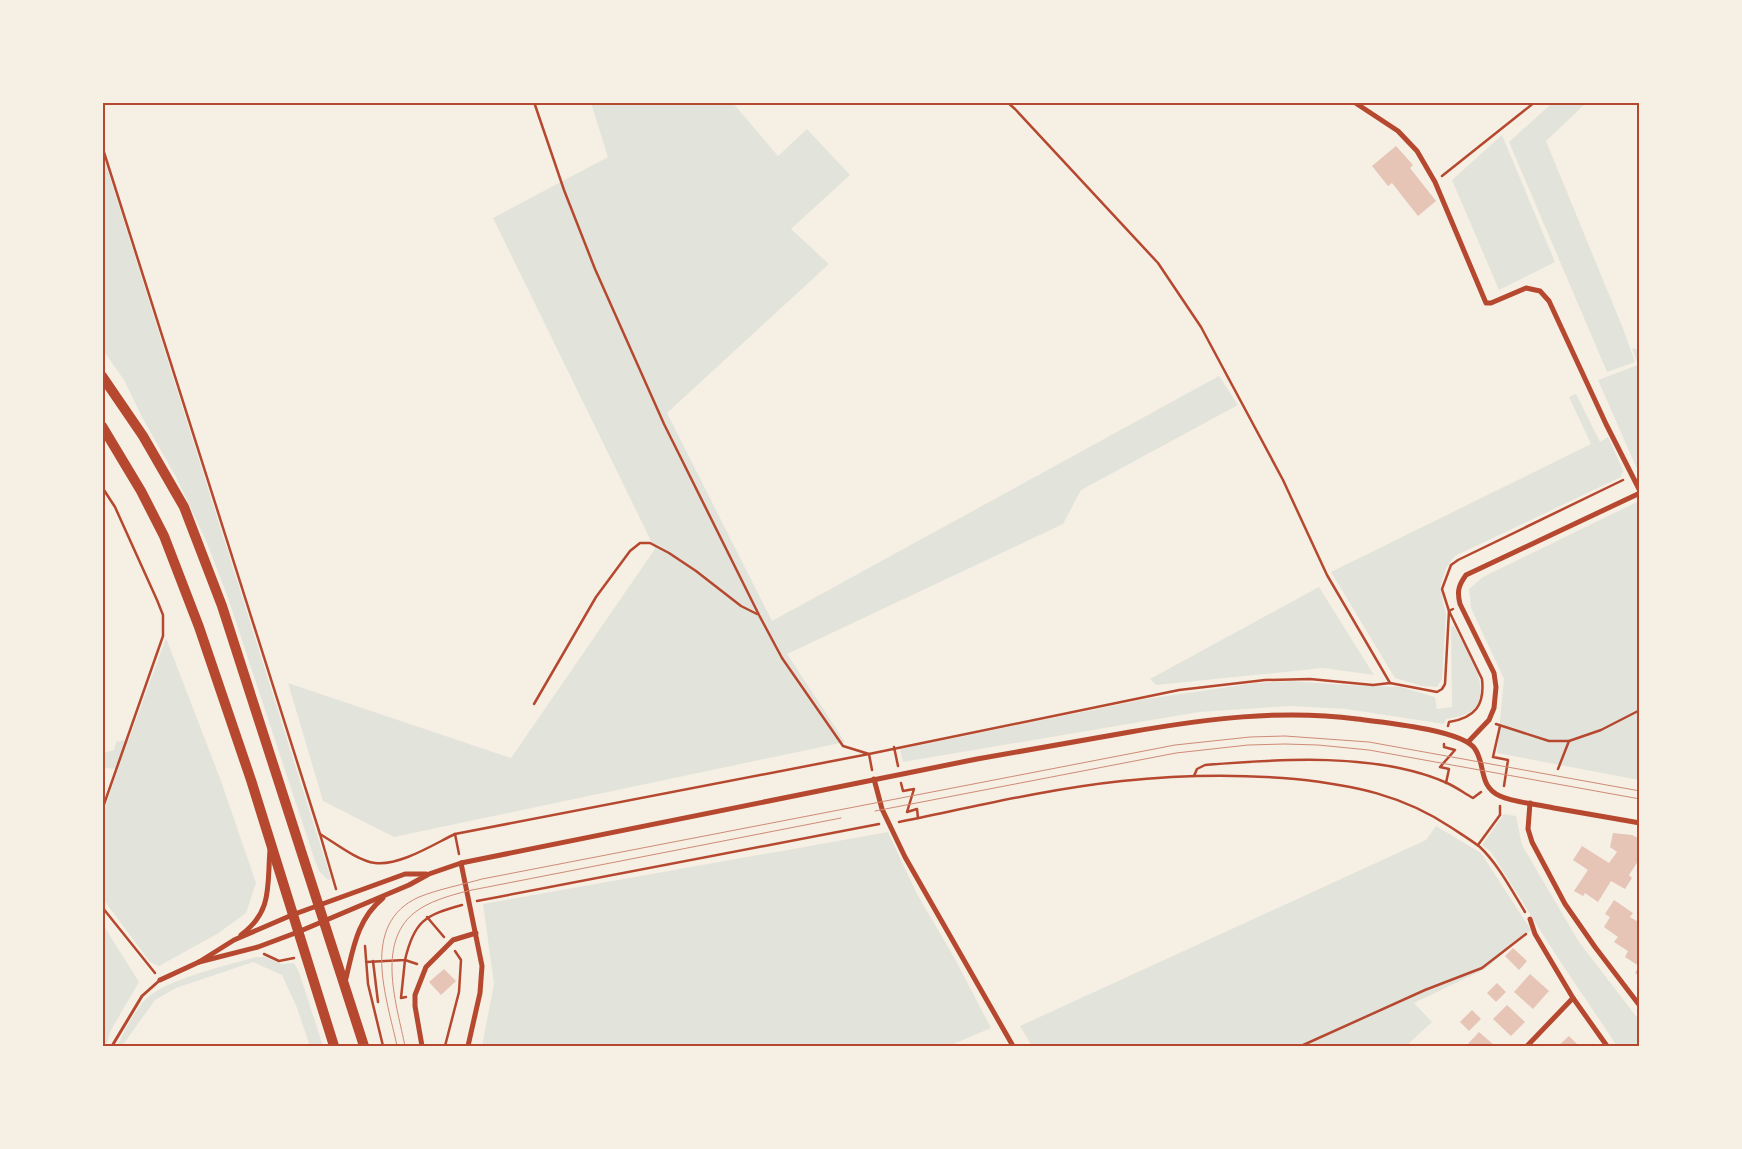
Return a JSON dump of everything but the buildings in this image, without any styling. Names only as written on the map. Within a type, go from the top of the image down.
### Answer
[{"type":"main road","points":[[102,376],[143,436],[184,507],[222,606],[364,1046]]},
{"type":"main road","points":[[102,426],[141,491],[164,536],[199,627],[251,780],[334,1046]]},
{"type":"street","points":[[1354,102],[1398,131],[1417,151],[1435,182],[1486,303],[1491,303],[1526,288],[1540,291],[1549,301],[1640,492],[1466,575],[1460,583],[1457,592],[1460,604],[1494,673],[1496,688],[1494,708],[1489,720],[1469,742]]},
{"type":"street","points":[[199,962],[258,947],[298,932],[428,874],[461,863],[1035,748],[1177,724],[1252,715],[1309,715],[1354,719],[1447,734],[1469,742],[1477,750],[1488,788],[1501,796],[1640,823]]},
{"type":"street","points":[[874,779],[879,802],[914,873],[1013,1046]]},
{"type":"street","points":[[1530,803],[1528,829],[1532,842],[1565,904],[1640,1006]]},
{"type":"street","points":[[160,980],[199,962],[252,927],[266,904],[270,842]]},
{"type":"street","points":[[461,863],[482,966],[480,993],[468,1046]]},
{"type":"street","points":[[234,940],[292,915],[405,874],[428,874]]},
{"type":"street","points":[[345,985],[356,936],[376,904],[389,893]]},
{"type":"street","points":[[1530,919],[1535,934],[1574,998],[1607,1046]]},
{"type":"street","points":[[422,1046],[415,995],[426,967],[453,940],[476,933]]},
{"type":"street","points":[[1528,1046],[1574,998]]},
{"type":"lane","points":[[112,1046],[142,996],[160,980]]},
{"type":"path","points":[[534,102],[564,190],[595,269],[664,424],[759,615],[782,658],[843,746],[869,754]]},
{"type":"path","points":[[1007,102],[1016,108],[1158,264],[1186,304],[1201,327],[1284,480],[1327,575],[1390,684]]},
{"type":"path","points":[[1435,182],[1535,102]]},
{"type":"path","points":[[102,146],[320,834],[338,898]]},
{"type":"path","points":[[1446,783],[1449,769],[1440,767],[1455,750],[1444,747],[1449,722],[1464,720],[1477,709],[1483,691],[1482,679],[1449,611],[1442,589],[1451,565],[1632,476]]},
{"type":"path","points":[[102,487],[115,507],[157,600],[163,615],[163,636],[102,810]]},
{"type":"path","points":[[534,704],[596,597],[630,552],[640,543],[650,543],[669,553],[696,571],[741,606],[759,615]]},
{"type":"path","points":[[1449,611],[1460,604]]},
{"type":"path","points":[[320,834],[375,863],[386,863],[423,852],[456,834],[869,754],[894,747],[1180,690],[1265,680],[1310,679],[1373,685],[1390,684],[1437,692],[1445,684],[1449,611]]},
{"type":"path","points":[[1489,720],[1500,726],[1548,741],[1569,741],[1601,730],[1640,710]]},
{"type":"path","points":[[1500,726],[1493,757],[1513,761]]},
{"type":"path","points":[[1558,769],[1569,741]]},
{"type":"path","points":[[894,747],[903,791],[914,789],[907,812],[917,809],[918,818]]},
{"type":"path","points":[[869,754],[874,779]]},
{"type":"path","points":[[1194,776],[1197,769],[1205,765],[1306,760],[1369,764],[1396,768],[1446,783],[1473,798],[1488,788]]},
{"type":"path","points":[[1501,796],[1508,760]]},
{"type":"path","points":[[415,995],[401,998],[405,960],[412,935],[427,917],[436,912],[469,903],[873,824],[889,824],[1045,793],[1122,781],[1194,776],[1260,776],[1319,782],[1360,788],[1397,799],[1430,814],[1478,845],[1487,854],[1530,919]]},
{"type":"path","points":[[1505,780],[1509,781]]},
{"type":"path","points":[[1478,845],[1500,815]]},
{"type":"path","points":[[456,834],[461,863]]},
{"type":"path","points":[[102,907],[160,980]]},
{"type":"path","points":[[427,917],[461,960],[459,992],[446,1046]]},
{"type":"path","points":[[1301,1046],[1425,990],[1482,968],[1534,929]]},
{"type":"path","points":[[383,1046],[368,984],[366,962],[405,960],[426,967]]},
{"type":"path","points":[[372,961],[378,1002]]},
{"type":"shaded area","points":[[591,103],[733,103],[778,156],[807,129],[850,175],[791,229],[829,264],[667,413],[772,621],[1219,376],[1238,405],[1081,490],[1063,524],[787,654],[845,742],[394,837],[323,801],[288,683],[511,758],[655,549],[493,218],[608,157]]},
{"type":"shaded area","points":[[1552,103],[1586,103],[1546,141],[1635,362],[1607,372],[1509,142]]},
{"type":"shaded area","points":[[1502,135],[1555,262],[1499,290],[1452,180]]},
{"type":"shaded area","points":[[103,155],[331,879],[328,880],[319,871],[315,861],[228,598],[207,543],[176,477],[142,417],[124,380],[103,350]]},
{"type":"shaded area","points":[[1632,348],[1640,350],[1640,467],[1637,469],[1598,380],[1638,365]]},
{"type":"shaded area","points":[[1576,394],[1600,442],[1608,437],[1623,470],[1621,477],[1455,556],[1446,568],[1440,588],[1446,614],[1442,679],[1437,687],[1422,686],[1395,678],[1331,572],[1591,444],[1569,397]]},
{"type":"shaded area","points":[[1639,501],[1639,780],[1497,753],[1504,679],[1471,608],[1469,589],[1483,577]]},
{"type":"shaded area","points":[[1319,587],[1374,675],[1323,668],[1156,685],[1150,679]]},
{"type":"shaded area","points":[[1454,626],[1470,655],[1479,678],[1480,699],[1472,711],[1458,717],[1446,719],[1444,724],[1346,709],[1289,706],[1199,712],[903,762],[900,749],[1146,699],[1256,683],[1291,681],[1401,687],[1435,697],[1437,709],[1452,707],[1451,627]]},
{"type":"shaded area","points":[[166,638],[221,781],[256,883],[246,913],[217,934],[159,966],[150,962],[103,899],[103,814],[118,769],[103,766],[103,753],[114,750],[116,742],[129,739]]},
{"type":"shaded area","points":[[1504,814],[1516,816],[1522,845],[1579,942],[1639,1020],[1639,1046],[1617,1046],[1554,952],[1491,852],[1482,845]]},
{"type":"shaded area","points":[[1436,826],[1481,853],[1531,930],[1485,969],[1414,1003],[1432,1022],[1406,1046],[1032,1046],[1020,1026],[1426,840]]},
{"type":"shaded area","points":[[888,832],[917,894],[955,959],[991,1028],[949,1046],[482,1046],[494,984],[483,904]]},
{"type":"shaded area","points":[[102,923],[139,982],[111,1030],[106,1046],[102,1046]]},
{"type":"shaded area","points":[[256,957],[265,957],[282,964],[294,963],[299,972],[323,1046],[310,1046],[297,1008],[282,975],[253,962],[176,988],[155,1000],[122,1046],[117,1046],[138,1008],[151,995],[164,987],[195,974]]},
{"type":"tram line","points":[[397,1046],[384,985],[382,964],[383,943],[389,925],[400,909],[419,897],[482,879],[1175,745],[1250,737],[1285,736],[1369,742],[1640,791]]},
{"type":"tram line","points":[[875,811],[1176,753],[1248,745],[1285,744],[1369,750],[1640,799]]},
{"type":"tram line","points":[[405,1046],[394,995],[392,958],[395,941],[402,926],[414,913],[426,905],[467,891],[841,818]]}]
